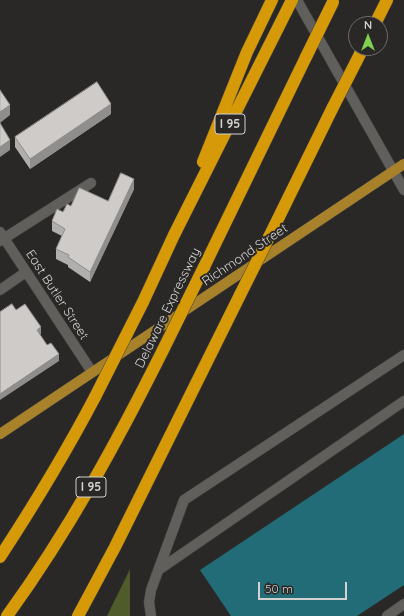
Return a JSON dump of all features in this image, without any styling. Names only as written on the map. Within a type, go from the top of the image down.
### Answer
[{"type":"highway","points":[[174,235],[247,52],[272,0]]},
{"type":"highway","name":"Delaware Expressway","points":[[0,557],[45,487],[95,397],[143,302],[174,235],[292,0]]},
{"type":"highway","points":[[379,16],[387,0]]},
{"type":"highway","name":"Delaware Expressway","points":[[7,616],[48,557],[93,484],[128,420],[334,1]]},
{"type":"highway","points":[[78,616],[115,547],[359,56]]},
{"type":"main road","name":"Richmond Street","points":[[0,434],[404,164]]},
{"type":"street","points":[[297,0],[404,190]]},
{"type":"street","points":[[1,237],[91,183]]},
{"type":"street","name":"East Butler Street","points":[[1,237],[92,372]]},
{"type":"street","points":[[0,290],[26,272]]},
{"type":"street","points":[[150,616],[149,602],[151,590],[160,569],[184,500],[404,355]]},
{"type":"street","points":[[160,569],[404,401]]},
{"type":"street","points":[[387,616],[404,604]]},
{"type":"green space","points":[[130,569],[130,616],[107,616]]},
{"type":"water","points":[[404,434],[404,585],[357,616],[231,616],[200,570]]},
{"type":"building","points":[[97,82],[111,104],[30,159],[15,137]]},
{"type":"building","points":[[0,90],[10,105],[0,112]]},
{"type":"building","points":[[0,123],[10,140],[0,147]]},
{"type":"building","points":[[121,173],[134,179],[90,272],[68,257],[69,255],[56,249],[65,229],[52,221],[57,209],[63,212],[67,204],[71,206],[79,188],[108,201]]},
{"type":"building","points":[[12,304],[16,310],[25,304],[41,327],[37,330],[47,345],[51,343],[59,354],[0,394],[0,312]]}]
